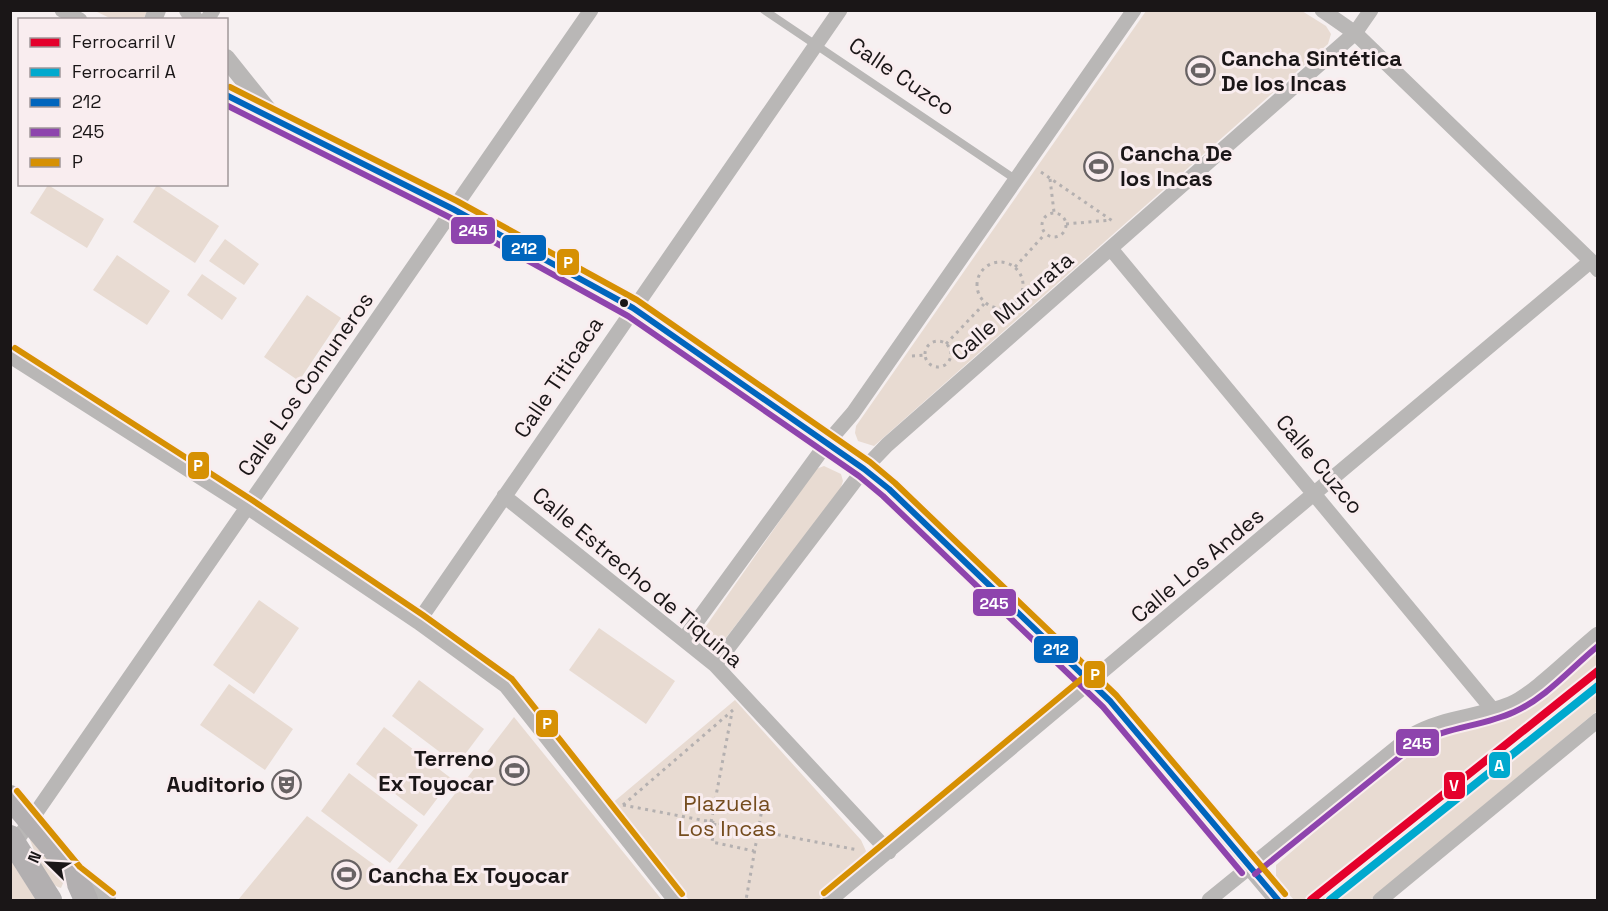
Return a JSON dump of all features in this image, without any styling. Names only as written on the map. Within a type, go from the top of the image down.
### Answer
[{"type":"main road","points":[[10,797],[32,820],[74,873],[86,900]]},
{"type":"main road","points":[[13,840],[54,900],[72,895],[74,873]]},
{"type":"street","points":[[62,10],[76,18]]},
{"type":"street","name":"Calle Los Comuneros","points":[[13,840],[32,820],[591,10]]},
{"type":"street","name":"Calle Titicaca","points":[[418,622],[840,10]]},
{"type":"street","points":[[684,639],[827,443],[853,413],[1134,10]]},
{"type":"street","points":[[1322,10],[1355,33],[1595,265]]},
{"type":"street","name":"Calle Mururata","points":[[715,665],[864,469],[887,445],[1355,33],[1371,10]]},
{"type":"street","points":[[228,61],[274,119]]},
{"type":"street","points":[[228,95],[453,209],[633,308],[864,469],[889,489],[1110,701],[1278,900]]},
{"type":"street","name":"Calle Cuzco","points":[[1112,249],[1493,710]]},
{"type":"street","name":"Calle Los Andes","points":[[830,900],[1595,265]]},
{"type":"street","points":[[10,356],[247,507],[418,622],[506,686],[675,900]]},
{"type":"street","name":"Calle Estrecho de Tiquina","points":[[504,496],[715,665],[889,852]]},
{"type":"street","points":[[1209,900],[1412,735],[1436,723],[1493,710],[1518,700],[1598,634]]},
{"type":"street","points":[[1380,900],[1598,720]]},
{"type":"street","points":[[74,873],[107,900]]},
{"type":"lane","name":"Calle Cuzco","points":[[764,10],[1015,179]]},
{"type":"path","points":[[1037,169],[1119,225]]},
{"type":"path","points":[[1050,179],[1054,212]]},
{"type":"path","points":[[1054,212],[1061,215],[1066,224],[1059,236],[1051,237],[1045,234],[1041,222],[1046,215],[1054,212]]},
{"type":"path","points":[[1066,224],[1111,220]]},
{"type":"path","points":[[1015,267],[1045,234]]},
{"type":"path","points":[[1003,262],[1015,267],[1020,273],[1024,287],[1018,300],[1013,305],[998,309],[985,303],[980,297],[977,282],[984,269],[989,264],[1003,262]]},
{"type":"path","points":[[946,344],[985,303]]},
{"type":"path","points":[[938,341],[946,344],[951,351],[947,363],[939,366],[929,362],[926,351],[930,344],[938,341]]},
{"type":"path","points":[[754,851],[712,842],[713,823],[715,800],[733,710],[623,805],[713,823],[758,830],[858,850]]},
{"type":"path","points":[[715,800],[762,809],[746,900]]},
{"type":"green space","points":[[95,11],[148,11],[143,18],[110,18]]},
{"type":"green space","points":[[1146,11],[1302,11],[1326,26],[1331,34],[1328,44],[874,446],[858,441],[855,433],[856,426]]},
{"type":"green space","points":[[47,186],[50,186],[104,219],[87,248],[30,213]]},
{"type":"green space","points":[[159,186],[219,226],[195,263],[133,222]]},
{"type":"green space","points":[[225,239],[259,264],[244,285],[209,261]]},
{"type":"green space","points":[[117,255],[170,291],[147,325],[93,290]]},
{"type":"green space","points":[[202,274],[237,298],[222,320],[187,295]]},
{"type":"green space","points":[[307,295],[341,318],[299,381],[264,357]]},
{"type":"green space","points":[[824,466],[841,474],[843,481],[840,490],[722,643],[711,644],[703,635],[704,629],[816,469]]},
{"type":"green space","points":[[259,600],[299,628],[254,694],[213,665]]},
{"type":"green space","points":[[599,628],[675,681],[646,724],[569,670]]},
{"type":"green space","points":[[1597,650],[1597,711],[1370,900],[1294,900],[1276,880],[1276,865],[1416,745],[1518,714]]},
{"type":"green space","points":[[419,680],[484,729],[457,765],[392,716]]},
{"type":"green space","points":[[229,684],[293,729],[265,770],[200,725]]},
{"type":"green space","name":"Plazuela Los Incas","points":[[735,700],[861,840],[866,851],[864,862],[818,900],[689,900],[610,805]]},
{"type":"green space","name":"Terreno Ex Toyocar","points":[[514,717],[662,900],[238,900],[307,816],[391,877]]},
{"type":"green space","points":[[384,727],[452,779],[424,816],[356,764]]},
{"type":"green space","points":[[349,773],[418,825],[390,863],[321,811]]},
{"type":"green space","points":[[33,838],[50,857],[64,881],[61,888],[50,881],[42,868],[30,840]]},
{"type":"green space","points":[[10,859],[36,900],[11,900]]},
{"type":"rail line","name":"V","points":[[1311,900],[1598,671]]},
{"type":"rail line","name":"A","points":[[1330,900],[1598,686]]},
{"type":"transit line","name":"P","points":[[230,87],[457,201],[637,300],[870,462],[895,483],[1116,695],[1285,894]]},
{"type":"transit line","name":"212","points":[[228,96],[453,209],[633,308],[864,469],[889,489],[1110,701],[1278,900]]},
{"type":"transit line","name":"245","points":[[228,106],[449,217],[628,316],[859,476],[883,496],[1103,707],[1242,873]]},
{"type":"transit line","name":"P","points":[[15,348],[252,500],[423,615],[512,679],[682,894]]},
{"type":"transit line","name":"245","points":[[1255,874],[1417,743],[1441,733],[1502,717],[1526,706],[1548,691],[1598,646]]},
{"type":"transit line","name":"P","points":[[824,893],[1085,676]]},
{"type":"transit line","name":"P","points":[[17,791],[80,867],[113,893]]},
{"type":"place","name":"Cancha Sintética De los Incas","points":[[1200,71]]},
{"type":"place","name":"Cancha De los Incas","points":[[1099,166]]},
{"type":"place","name":"Terreno Ex Toyocar","points":[[515,771]]},
{"type":"place","name":"Auditorio","points":[[286,784]]},
{"type":"place","name":"Cancha Ex Toyocar","points":[[347,875]]}]
